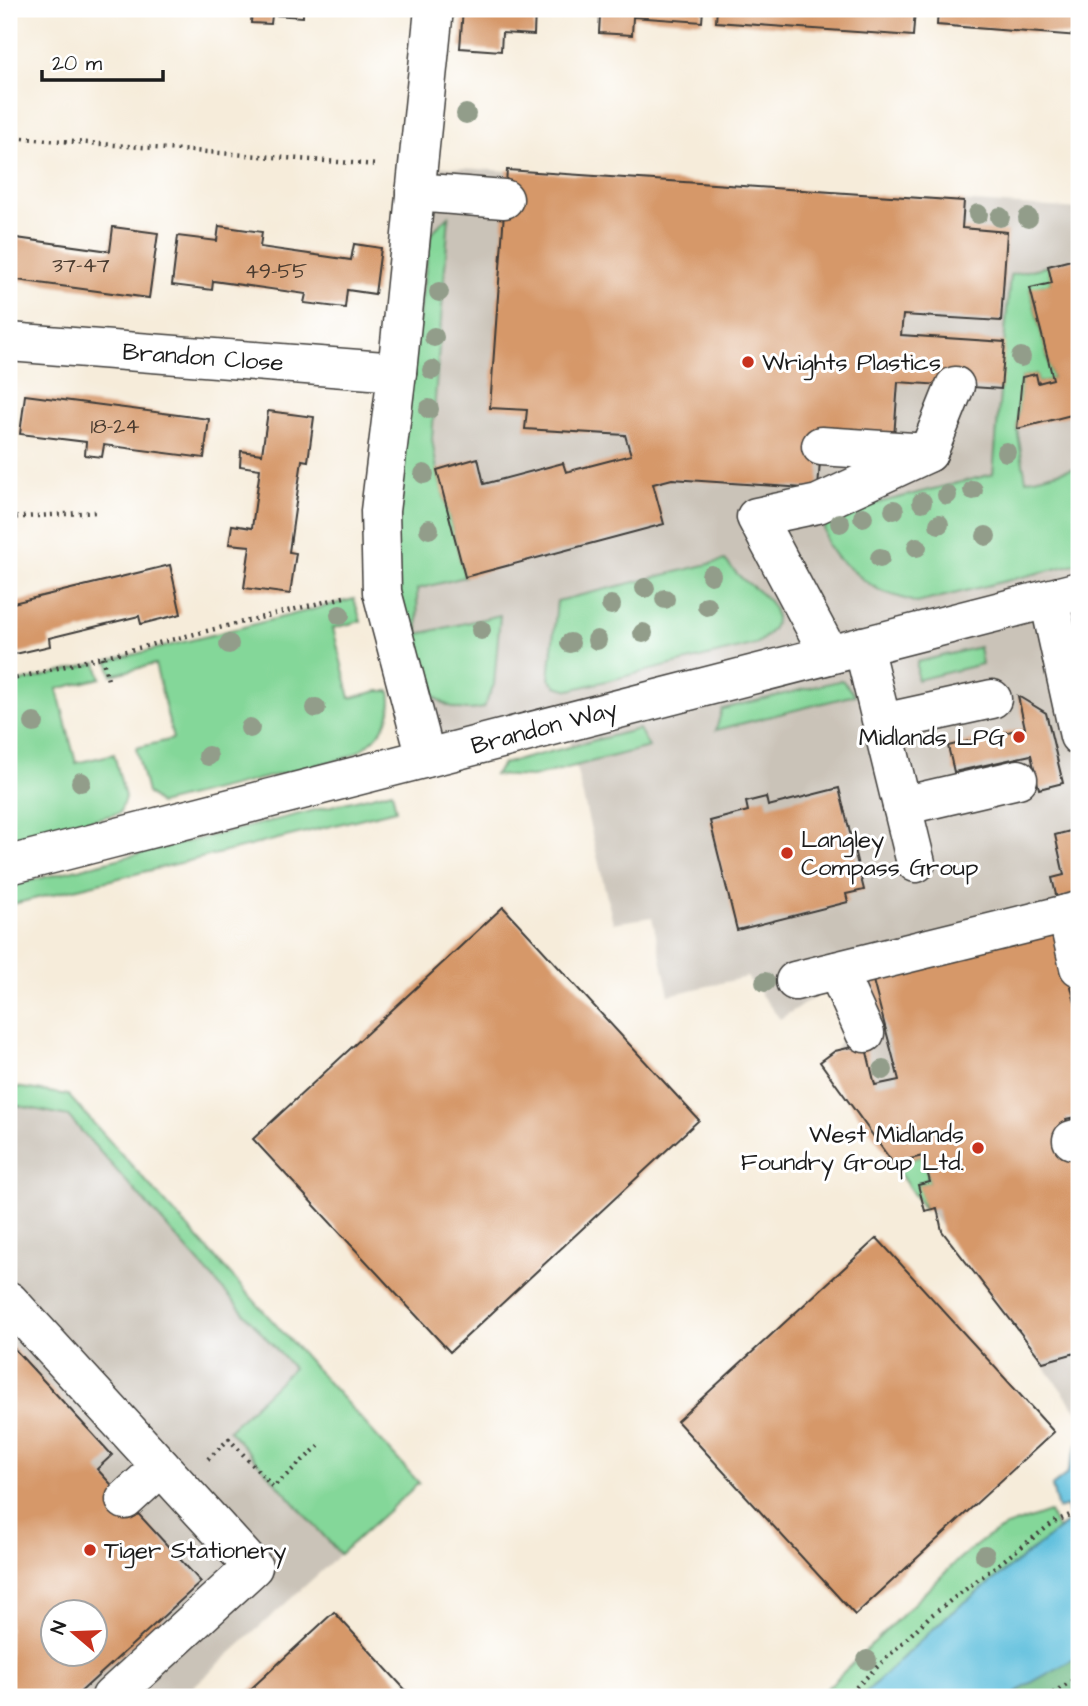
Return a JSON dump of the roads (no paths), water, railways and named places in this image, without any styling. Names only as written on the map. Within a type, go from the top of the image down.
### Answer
[{"type":"street","points":[[426,758],[382,592],[380,512],[397,372],[402,179],[434,9]]},
{"type":"street","points":[[402,179],[505,199]]},
{"type":"street","name":"Brandon Close","points":[[9,342],[397,372]]},
{"type":"street","points":[[916,863],[882,723],[846,650],[756,517],[818,504],[928,453],[955,386]]},
{"type":"street","points":[[821,446],[928,453]]},
{"type":"street","points":[[1064,595],[1079,736]]},
{"type":"street","name":"Brandon Way","points":[[9,865],[1064,595]]},
{"type":"street","points":[[882,723],[992,698]]},
{"type":"street","points":[[902,806],[1018,779]]},
{"type":"street","points":[[795,981],[837,971],[874,994],[1073,913],[1079,967]]},
{"type":"street","points":[[9,1301],[253,1567],[155,1640],[111,1697]]},
{"type":"street","points":[[125,1500],[170,1476]]},
{"type":"water","points":[[1079,1441],[1079,1656],[1011,1697],[861,1697],[947,1616],[1070,1521],[1066,1506],[1058,1509],[1052,1486],[1067,1474]]},
{"type":"place","name":"Wrights Plastics","points":[[748,362]]},
{"type":"place","name":"Midlands LPG","points":[[1019,737]]},
{"type":"place","name":"Langley Compass Group","points":[[787,853]]},
{"type":"place","name":"West Midlands Foundry Group Ltd.","points":[[978,1148]]},
{"type":"place","name":"Tiger Stationery","points":[[90,1550]]}]
